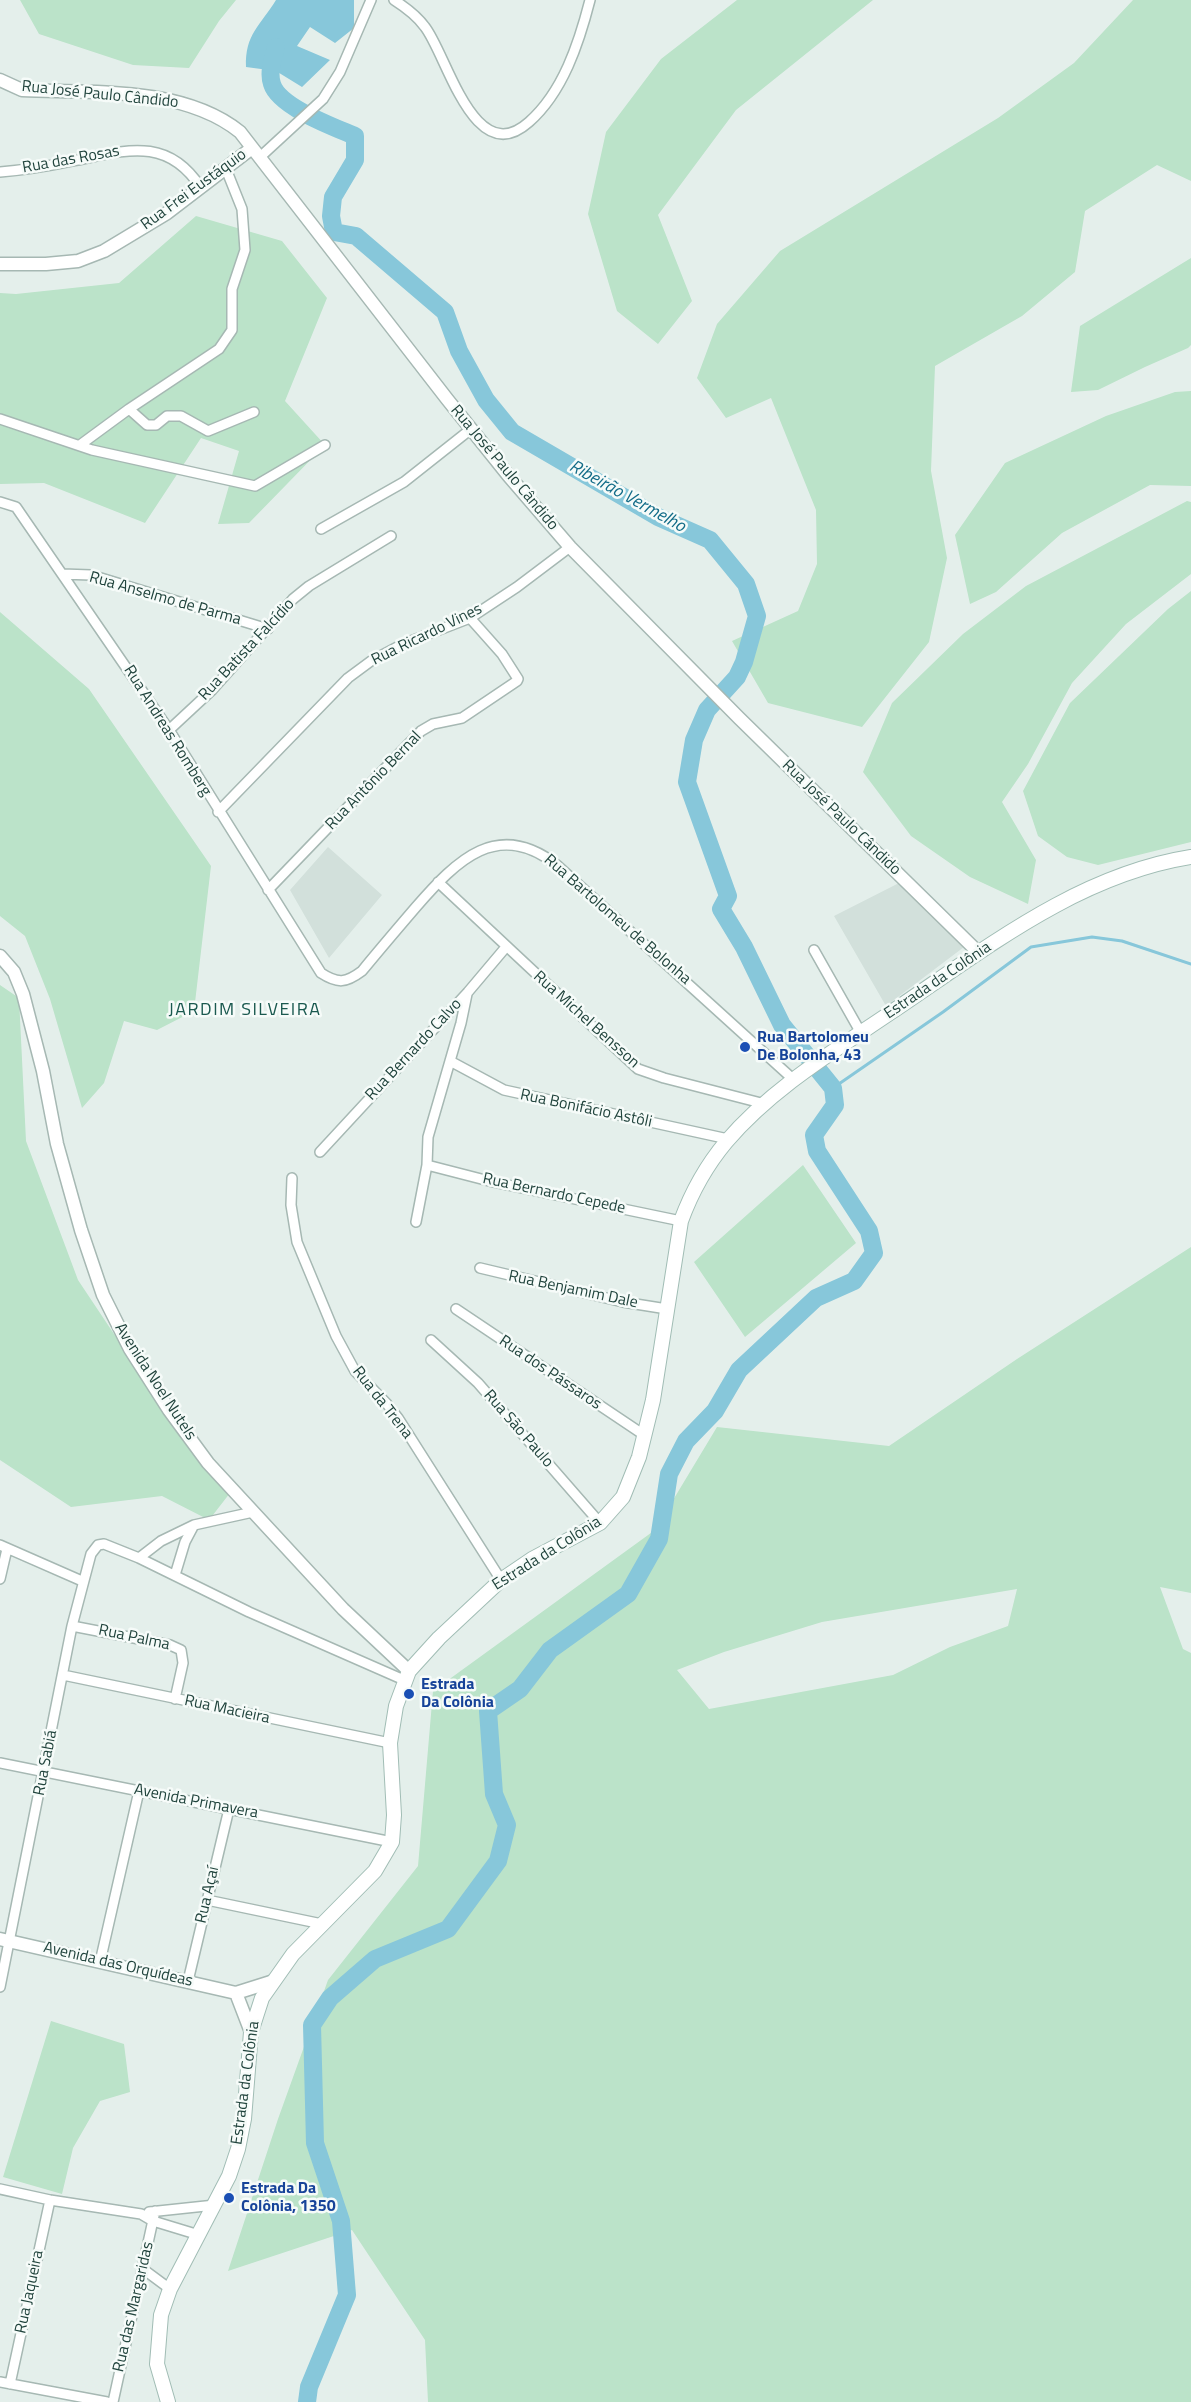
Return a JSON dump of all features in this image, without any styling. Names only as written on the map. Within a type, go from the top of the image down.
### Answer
[{"type":"main road","name":"Estrada da Colônia","points":[[168,2402],[161,2383],[157,2349],[161,2315],[170,2289],[229,2176],[244,2119],[251,2032],[262,1998],[293,1954],[375,1871],[392,1842],[394,1815],[390,1743],[394,1717],[406,1676],[456,1622],[501,1580],[600,1522],[623,1497],[631,1481],[652,1400],[681,1221],[691,1193],[713,1158],[765,1104],[794,1080],[978,952],[1056,903],[1159,864],[1191,857]]},
{"type":"street","points":[[255,153],[301,122],[317,106],[340,72],[371,0]]},
{"type":"street","points":[[394,0],[416,16],[426,27],[456,89],[473,117],[483,127],[497,132],[511,133],[522,128],[548,100],[574,53],[590,0]]},
{"type":"street","name":"Rua José Paulo Cândido","points":[[0,80],[22,90],[166,98],[192,105],[225,121],[240,132],[471,429],[570,547],[739,718],[978,952]]},
{"type":"street","name":"Rua das Rosas","points":[[0,172],[43,167],[112,152],[140,150],[168,157],[180,164],[190,171],[201,188]]},
{"type":"street","name":"Rua Frei Eustáquio","points":[[0,264],[56,263],[87,258],[104,251],[167,213],[226,170],[255,153]]},
{"type":"street","points":[[80,445],[219,349],[232,330],[232,290],[245,250],[242,209],[226,170]]},
{"type":"street","points":[[129,410],[147,425],[156,425],[167,416],[181,416],[208,431],[254,412]]},
{"type":"street","points":[[0,418],[80,445],[255,486],[326,445]]},
{"type":"street","points":[[321,529],[404,482],[471,429]]},
{"type":"street","name":"Rua Andreas Romberg","points":[[0,502],[16,507],[169,730],[218,812],[321,973]]},
{"type":"street","name":"Rua Batista Falcídio","points":[[169,730],[212,690],[293,599],[309,586],[391,536]]},
{"type":"street","name":"Rua Ricardo Vines","points":[[218,812],[348,678],[371,661],[403,644],[470,618],[517,587],[570,547]]},
{"type":"street","name":"Rua Anselmo de Parma","points":[[62,574],[100,578],[268,629]]},
{"type":"street","name":"Rua Antônio Bernal","points":[[268,890],[421,731],[433,724],[462,718],[517,681],[518,678],[512,667],[470,618]]},
{"type":"street","name":"Rua Bartolomeu de Bolonha","points":[[321,973],[337,982],[351,980],[438,882],[464,859],[484,848],[501,844],[516,845],[545,855],[794,1080]]},
{"type":"street","name":"Rua Michel Bensson","points":[[438,882],[638,1069],[765,1104]]},
{"type":"street","name":"Rua Bernardo Calvo","points":[[320,1152],[468,992],[506,947]]},
{"type":"street","points":[[814,950],[861,1033]]},
{"type":"street","name":"Avenida Noel Nutels","points":[[0,956],[14,972],[23,994],[43,1071],[57,1144],[81,1230],[109,1310],[130,1349],[169,1410],[208,1463],[406,1676]]},
{"type":"street","points":[[416,1222],[427,1165],[428,1137],[468,992]]},
{"type":"street","name":"Rua Bonifácio Astôli","points":[[450,1061],[504,1090],[728,1140]]},
{"type":"street","name":"Rua Bernardo Cepede","points":[[427,1165],[493,1182],[681,1221]]},
{"type":"street","name":"Rua da Trena","points":[[292,1178],[291,1205],[297,1242],[336,1336],[355,1371],[398,1418],[501,1580]]},
{"type":"street","name":"Rua Benjamim Dale","points":[[480,1268],[623,1302],[667,1309]]},
{"type":"street","name":"Rua dos Pássaros","points":[[456,1309],[644,1435]]},
{"type":"street","name":"Rua São Paulo","points":[[431,1340],[478,1383],[600,1522]]},
{"type":"street","points":[[253,1512],[194,1525],[161,1541],[139,1558],[249,1612],[406,1676]]},
{"type":"street","points":[[175,1575],[185,1542],[194,1525]]},
{"type":"street","name":"Rua Sabiá","points":[[0,1987],[5,1940],[44,1772],[82,1581],[91,1554],[101,1543],[139,1558]]},
{"type":"street","points":[[0,1579],[4,1547],[82,1581]]},
{"type":"street","name":"Rua Palma","points":[[72,1626],[170,1645],[181,1650],[183,1663],[175,1699]]},
{"type":"street","name":"Rua Macieira","points":[[63,1675],[390,1743]]},
{"type":"street","name":"Avenida Primavera","points":[[0,1763],[392,1842]]},
{"type":"street","points":[[100,1962],[139,1791]]},
{"type":"street","name":"Rua Açaí","points":[[188,1981],[229,1809]]},
{"type":"street","points":[[207,1900],[322,1924]]},
{"type":"street","name":"Avenida das Orquídeas","points":[[5,1940],[236,1993]]},
{"type":"street","points":[[251,2032],[236,1993],[273,1981]]},
{"type":"street","points":[[0,2189],[51,2200],[154,2216],[199,2235]]},
{"type":"street","name":"Rua Jaqueira","points":[[10,2384],[51,2200]]},
{"type":"street","points":[[154,2216],[214,2205]]},
{"type":"street","name":"Rua das Margaridas","points":[[113,2402],[154,2216]]},
{"type":"street","points":[[143,2268],[170,2289]]},
{"type":"street","points":[[0,2382],[107,2402]]},
{"type":"shaded area","points":[[328,847],[382,895],[329,958],[290,890]]},
{"type":"shaded area","points":[[899,883],[964,947],[886,1006],[834,916]]},
{"type":"green space","points":[[20,0],[236,0],[219,21],[189,68],[133,65],[39,34]]},
{"type":"green space","points":[[737,0],[873,0],[736,110],[658,215],[692,301],[658,344],[617,311],[588,214],[606,132],[661,59]]},
{"type":"green space","points":[[1133,0],[1191,0],[1191,181],[1157,165],[1085,211],[1075,272],[1022,316],[935,366],[931,471],[947,558],[929,642],[862,727],[768,703],[732,641],[798,611],[817,564],[816,510],[771,398],[726,418],[697,378],[717,324],[780,251],[998,118],[1074,63]]},
{"type":"green space","points":[[196,216],[282,241],[327,298],[285,401],[325,445],[249,523],[218,524],[239,451],[201,438],[145,523],[44,483],[0,484],[0,293],[16,294],[119,283]]},
{"type":"green space","points":[[1191,258],[1191,345],[1098,390],[1071,392],[1080,326]]},
{"type":"green space","points":[[1191,391],[1191,486],[1150,485],[1062,533],[996,592],[970,604],[955,535],[1005,463],[1106,416],[1175,392]]},
{"type":"green space","points":[[1187,501],[1191,502],[1191,574],[1126,624],[1072,683],[1028,764],[1002,802],[1036,860],[1028,904],[970,877],[911,836],[863,772],[892,703],[963,634],[1026,586]]},
{"type":"green space","points":[[1191,591],[1191,842],[1098,865],[1067,857],[1038,836],[1023,791],[1070,703],[1168,609]]},
{"type":"green space","points":[[0,612],[89,689],[211,866],[194,1011],[157,1030],[124,1021],[104,1083],[82,1108],[50,999],[25,936],[0,916]]},
{"type":"green space","points":[[0,985],[19,998],[26,1141],[78,1280],[124,1349],[230,1493],[209,1520],[162,1496],[71,1507],[0,1460]]},
{"type":"green space","points":[[803,1165],[856,1243],[745,1337],[694,1262]]},
{"type":"green space","points":[[1191,1247],[1191,1593],[1160,1587],[1183,1649],[1191,1653],[1191,2402],[428,2402],[425,2340],[352,2230],[228,2271],[278,2119],[328,1980],[418,1866],[433,1691],[655,1530],[717,1427],[889,1446],[1017,1359]],"holes":[[[1017,1589],[1008,1626],[950,1647],[893,1675],[709,1709],[677,1670],[724,1652],[822,1622]]]},
{"type":"green space","points":[[51,2021],[124,2044],[130,2092],[100,2101],[73,2148],[62,2194],[3,2177]]},
{"type":"water","points":[[276,0],[354,0],[354,28],[335,43],[310,27],[297,46],[330,60],[302,87],[276,71],[246,67],[246,56],[251,38]]},
{"type":"waterway","name":"Ribeirão Vermelho","points":[[276,47],[271,75],[272,84],[277,92],[285,101],[308,115],[355,136],[355,160],[333,197],[331,216],[334,232],[356,236],[445,312],[459,351],[486,400],[512,432],[658,517],[710,540],[746,584],[757,616],[744,662],[737,677],[707,710],[694,740],[687,782],[728,896],[721,909],[744,947],[782,1025],[833,1088],[835,1105],[814,1135],[817,1151],[869,1231],[874,1253],[854,1281],[816,1298],[739,1370],[715,1411],[686,1441],[669,1474],[659,1539],[628,1594],[550,1650],[520,1689],[488,1711],[494,1794],[507,1825],[498,1861],[448,1929],[375,1959],[330,1998],[312,2025],[315,2143],[341,2221],[347,2295],[309,2387],[307,2402]]},
{"type":"waterway","points":[[833,1088],[943,1012],[1031,947],[1092,937],[1122,941],[1191,964]]},
{"type":"place","name":"Rua Bartolomeu De Bolonha, 43","points":[[745,1047]]},
{"type":"place","name":"Estrada Da Colônia","points":[[409,1694]]},
{"type":"place","name":"Estrada Da Colônia, 1350","points":[[229,2198]]},
{"type":"district","name":"JARDIM SILVEIRA","points":[[245,1011]]}]
